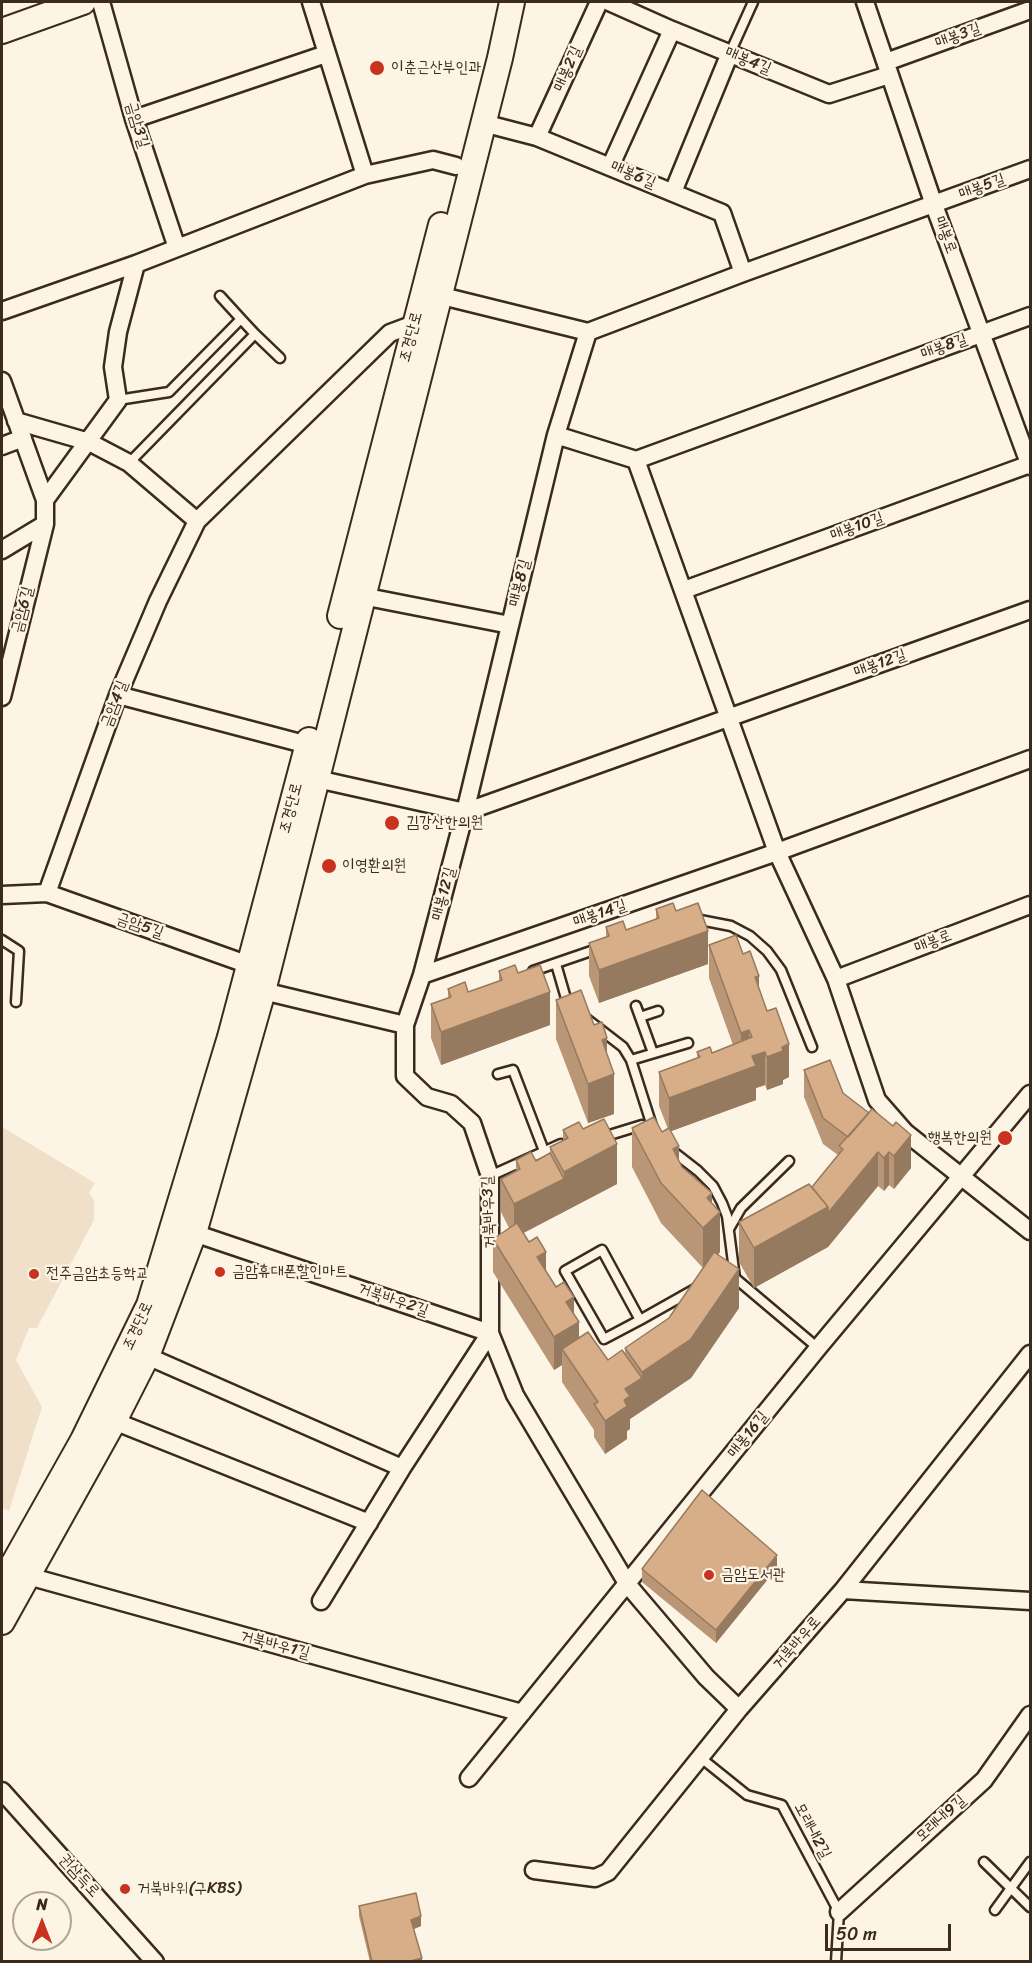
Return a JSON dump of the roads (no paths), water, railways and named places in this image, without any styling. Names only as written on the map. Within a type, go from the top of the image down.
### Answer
[{"type":"street","points":[[2,31],[83,2]]},
{"type":"street","name":"금암3길","points":[[101,2],[134,119],[177,248]]},
{"type":"street","points":[[311,2],[365,175]]},
{"type":"street","name":"조경단로","points":[[2,1622],[114,1421],[147,1356],[194,1233],[263,991],[317,779],[362,596],[431,294],[456,166],[497,2]]},
{"type":"street","name":"조경단로","points":[[2,1584],[83,1440],[149,1305],[249,965],[308,745],[414,324],[431,294],[483,123],[512,2]]},
{"type":"street","name":"매봉2길","points":[[537,137],[599,2]]},
{"type":"street","name":"매봉4길","points":[[609,2],[829,94],[888,69]]},
{"type":"street","name":"매봉로","points":[[865,2],[934,205],[1030,465]]},
{"type":"street","name":"매봉3길","points":[[888,69],[1030,10]]},
{"type":"street","points":[[611,165],[672,30]]},
{"type":"street","points":[[673,192],[730,53]]},
{"type":"street","points":[[134,119],[326,54]]},
{"type":"street","name":"매봉6길","points":[[483,123],[537,137],[611,165],[722,213],[743,273]]},
{"type":"street","points":[[2,311],[136,264],[365,175],[433,160],[456,166]]},
{"type":"street","name":"매봉5길","points":[[934,205],[1030,169]]},
{"type":"street","points":[[431,294],[588,332],[743,273],[934,205]]},
{"type":"street","points":[[45,500],[118,400],[113,367],[118,332],[136,264]]},
{"type":"street","name":"매봉8길","points":[[636,460],[1030,316]]},
{"type":"street","name":"금암4길","points":[[47,893],[118,695],[158,601],[197,521],[390,333],[414,324]]},
{"type":"street","points":[[588,332],[556,435],[636,460],[777,852],[836,979],[877,1100],[905,1132],[1030,1232]]},
{"type":"street","name":"금암6길","points":[[2,381],[45,500],[45,524],[2,697]]},
{"type":"street","points":[[16,421],[89,442],[129,463],[197,521]]},
{"type":"street","name":"매봉8길","points":[[465,812],[556,435]]},
{"type":"street","points":[[2,446],[23,438]]},
{"type":"street","name":"매봉10길","points":[[684,590],[1030,465]]},
{"type":"street","points":[[2,550],[45,524]]},
{"type":"street","points":[[362,596],[510,625]]},
{"type":"street","name":"매봉12길","points":[[405,1025],[423,975],[465,812],[1030,610]]},
{"type":"street","points":[[118,695],[308,745]]},
{"type":"street","name":"매봉14길","points":[[423,975],[777,852],[1030,759]]},
{"type":"street","points":[[317,779],[465,812]]},
{"type":"street","name":"금암5길","points":[[2,895],[47,893],[249,965]]},
{"type":"street","name":"매봉로","points":[[836,979],[1030,905]]},
{"type":"street","points":[[249,965],[263,991],[405,1025]]},
{"type":"street","name":"거북바우3길","points":[[405,1025],[405,1076],[427,1097],[451,1104],[472,1123],[490,1176],[489,1333],[514,1395],[628,1585],[706,1677],[740,1709]]},
{"type":"street","name":"매봉16길","points":[[469,1778],[628,1585],[818,1348],[1030,1094]]},
{"type":"street","name":"거북바우2길","points":[[194,1233],[489,1333]]},
{"type":"street","points":[[321,1601],[402,1468],[489,1333]]},
{"type":"street","name":"거북바우로","points":[[534,1870],[595,1878],[608,1872],[740,1709],[843,1590],[1030,1354]]},
{"type":"street","points":[[147,1356],[402,1468]]},
{"type":"street","points":[[114,1421],[369,1523]]},
{"type":"street","name":"거북바우1길","points":[[28,1576],[522,1713]]},
{"type":"street","points":[[843,1590],[1030,1601]]},
{"type":"street","name":"모래내9길","points":[[838,1912],[984,1780],[1030,1715]]},
{"type":"street","name":"권삼득로","points":[[2,1791],[155,1962]]},
{"type":"lane","points":[[730,53],[753,2]]},
{"type":"lane","points":[[220,296],[280,358]]},
{"type":"lane","points":[[118,400],[169,392],[241,319]]},
{"type":"lane","points":[[129,463],[255,334]]},
{"type":"lane","points":[[682,920],[710,920],[731,926],[750,936],[767,951],[781,970],[812,1047]]},
{"type":"lane","points":[[2,940],[19,951],[16,1002]]},
{"type":"lane","points":[[525,974],[610,944]]},
{"type":"lane","points":[[556,964],[565,995],[575,1011],[623,1047],[631,1060],[649,1123],[662,1142],[713,1186],[728,1216],[732,1268],[735,1278],[818,1348]]},
{"type":"lane","points":[[636,1006],[653,1053]]},
{"type":"lane","points":[[640,1017],[658,1011]]},
{"type":"lane","points":[[631,1060],[688,1043]]},
{"type":"lane","points":[[498,1074],[513,1070],[544,1151]]},
{"type":"lane","points":[[592,1140],[649,1123]]},
{"type":"lane","points":[[490,1176],[572,1140]]},
{"type":"lane","points":[[729,1229],[741,1209],[789,1161]]},
{"type":"lane","points":[[640,1320],[602,1250],[565,1271],[604,1339],[640,1320],[701,1285]]},
{"type":"lane","points":[[722,1274],[732,1268]]},
{"type":"lane","name":"모래내2길","points":[[701,1758],[747,1795],[782,1805],[838,1912],[836,1962]]},
{"type":"lane","points":[[984,1862],[1014,1888],[1030,1907]]},
{"type":"lane","points":[[995,1910],[1014,1888],[1030,1862]]},
{"type":"place","name":"이춘근산부인과","points":[[377,68]]},
{"type":"place","name":"김강산한의원","points":[[392,823]]},
{"type":"place","name":"이영환의원","points":[[329,866]]},
{"type":"place","name":"행복한의원","points":[[1005,1138]]},
{"type":"place","name":"금암휴대폰할인마트","points":[[220,1272]]},
{"type":"place","name":"전주금암초등학교","points":[[34,1274]]},
{"type":"place","name":"금암도서관","points":[[709,1575]]},
{"type":"place","name":"거북바위(구KBS)","points":[[125,1889]]}]
